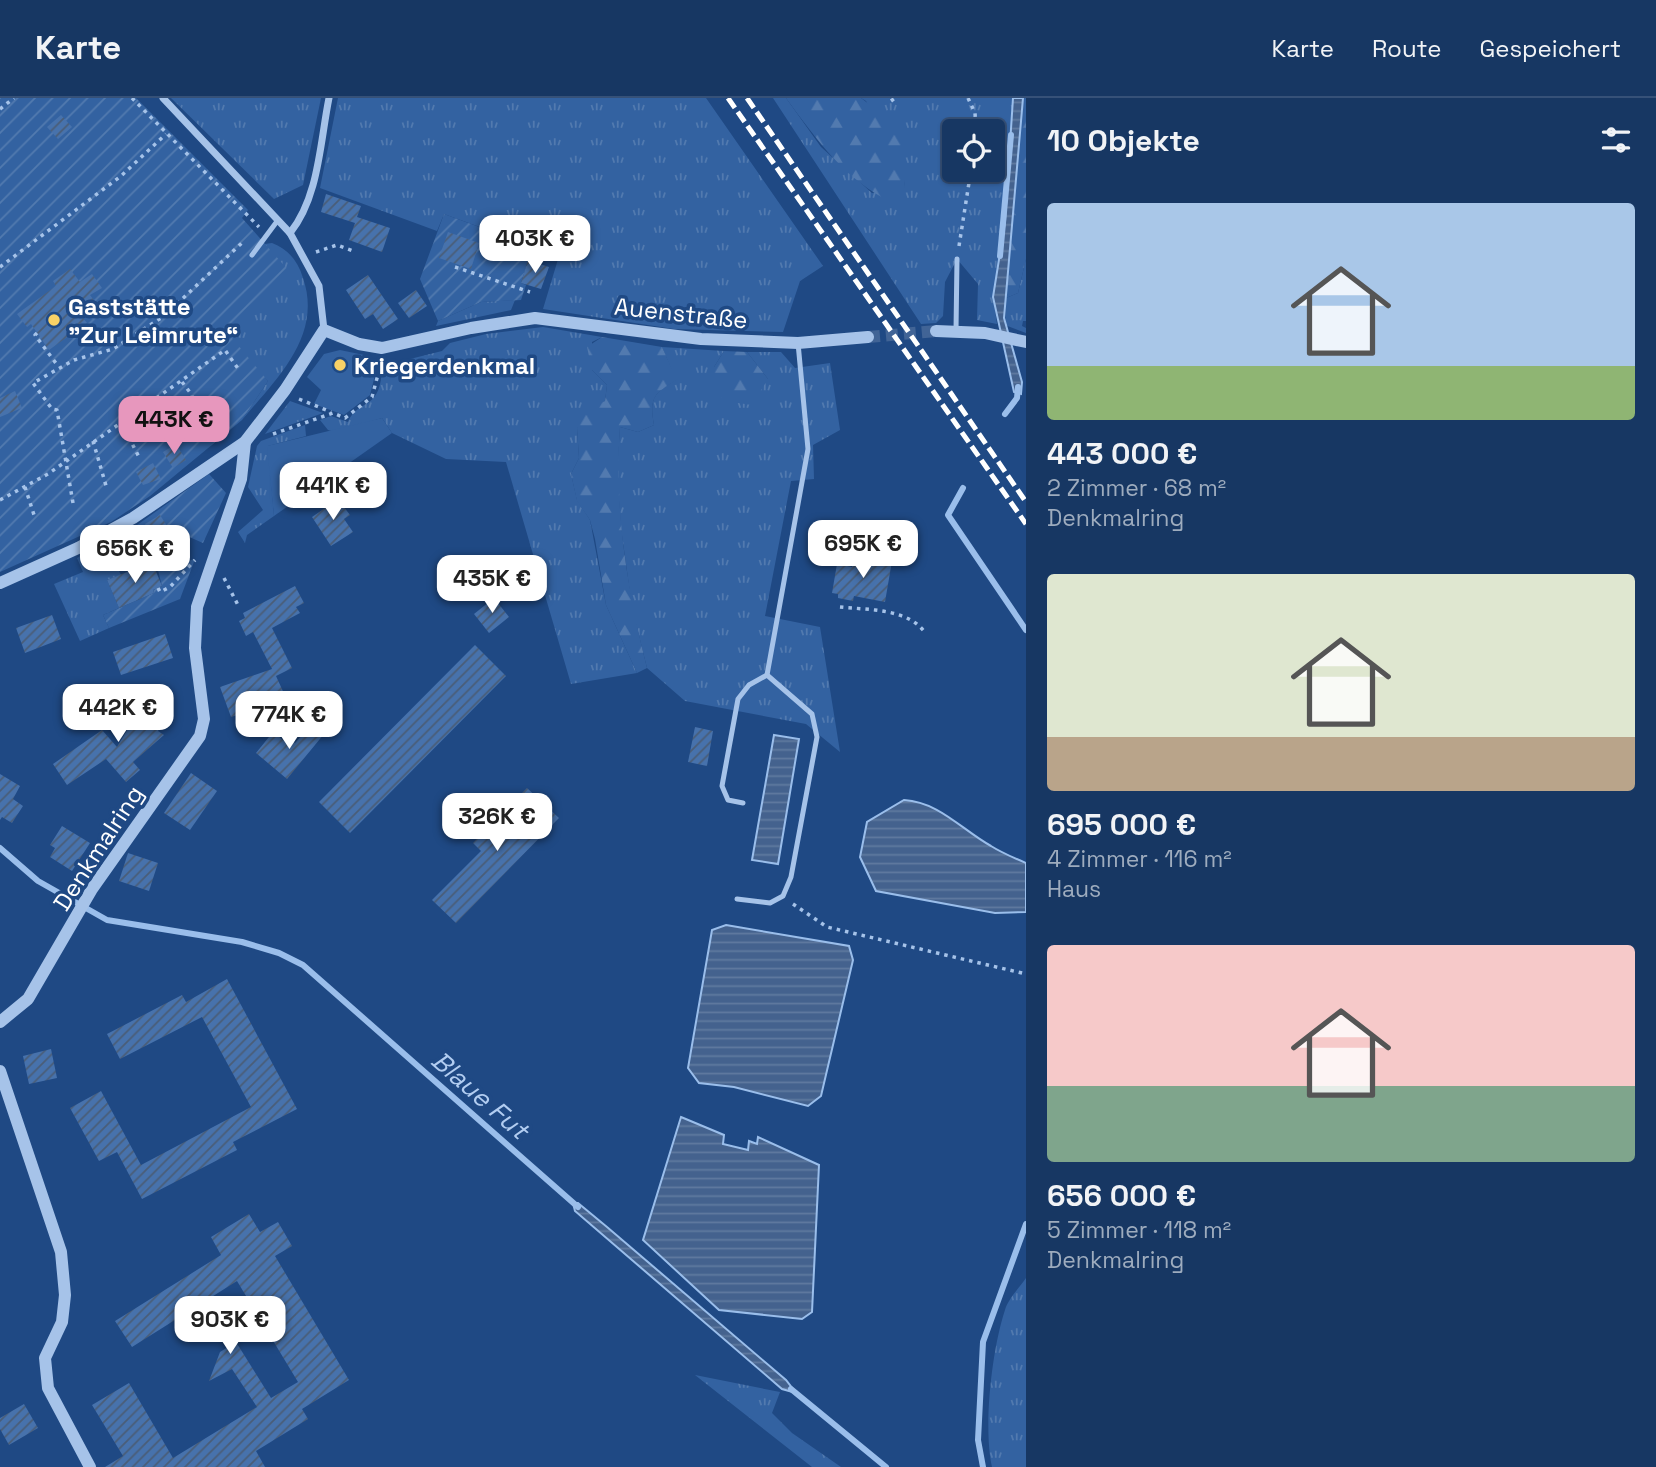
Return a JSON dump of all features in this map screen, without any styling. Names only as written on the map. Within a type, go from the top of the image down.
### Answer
[{"type":"street","points":[[0,583],[78,548],[133,518],[248,437],[285,390],[324,330],[324,308],[319,286],[305,257],[289,233],[163,98]]},
{"type":"street","points":[[289,233],[303,216],[312,187],[329,98]]},
{"type":"street","name":"Auenstraße","points":[[324,330],[359,344],[382,348],[471,328],[535,318],[661,336],[798,343],[868,337]]},
{"type":"street","points":[[936,331],[985,333],[1024,341]]},
{"type":"street","name":"Denkmalring","points":[[0,1022],[28,999],[92,889],[200,736],[204,705],[194,627],[206,559],[241,479],[248,437]]},
{"type":"street","points":[[0,1070],[61,1252],[65,1295],[62,1322],[46,1358],[48,1388],[90,1467]]},
{"type":"lane","points":[[252,255],[278,220]]},
{"type":"lane","points":[[956,330],[957,259]]},
{"type":"lane","points":[[767,675],[808,449],[798,343]]},
{"type":"lane","points":[[743,803],[728,800],[723,793],[732,726],[738,699],[749,685],[767,675]]},
{"type":"lane","points":[[737,899],[770,903],[783,896],[791,877],[817,737],[812,714],[767,675]]},
{"type":"path","points":[[0,109],[14,98]]},
{"type":"path","points":[[132,98],[266,233]]},
{"type":"path","points":[[968,98],[975,119]]},
{"type":"path","points":[[0,267],[121,176],[166,134]]},
{"type":"path","points":[[957,259],[969,182]]},
{"type":"path","points":[[73,503],[57,410],[51,409],[33,383],[58,366],[113,349],[171,310],[248,238],[258,244]]},
{"type":"path","points":[[305,257],[337,245],[356,252]]},
{"type":"path","points":[[455,267],[530,292]]},
{"type":"path","points":[[37,334],[58,366]]},
{"type":"path","points":[[0,500],[67,460],[225,350],[239,370]]},
{"type":"path","points":[[285,390],[310,406],[345,418],[366,403],[377,387],[379,369]]},
{"type":"path","points":[[182,382],[192,395],[193,407]]},
{"type":"path","points":[[150,403],[170,433]]},
{"type":"path","points":[[248,437],[264,437],[333,413]]},
{"type":"path","points":[[121,422],[139,457]]},
{"type":"path","points":[[93,441],[107,489]]},
{"type":"path","points":[[25,487],[35,518]]},
{"type":"path","points":[[158,588],[160,592],[170,587],[187,565],[206,559],[218,567],[239,607]]},
{"type":"path","points":[[840,607],[893,613],[913,621],[926,634]]},
{"type":"path","points":[[783,896],[827,927],[1026,974]]},
{"type":"green space","points":[[0,98],[136,98],[248,210],[242,218],[289,271],[232,338],[268,381],[242,420],[150,496],[111,522],[0,572]]},
{"type":"green space","points":[[171,98],[321,98],[303,185],[274,199]]},
{"type":"green space","points":[[338,98],[706,98],[823,266],[800,281],[783,332],[674,329],[543,309],[559,256],[444,214],[437,231],[320,188]]},
{"type":"green space","points":[[773,98],[786,98],[821,147],[872,193],[905,187],[902,167],[866,101],[861,98],[1013,98],[1005,222],[993,296],[997,324],[977,320],[978,284],[957,259],[945,282],[943,316],[936,323],[921,324]]},
{"type":"green space","points":[[786,98],[861,98],[900,128],[905,187],[893,203],[876,194],[846,171]]},
{"type":"green space","points":[[1023,98],[1026,98],[1026,259],[1018,293],[1006,298]]},
{"type":"green space","points":[[444,214],[553,254],[551,257],[541,254],[538,263],[528,261],[521,283],[526,285],[521,300],[481,302],[438,321],[420,279]]},
{"type":"green space","points":[[272,243],[288,252],[301,272],[308,299],[307,319],[293,355],[269,389],[242,420],[268,381],[220,333],[265,244]]},
{"type":"green space","points":[[1026,259],[1026,321],[1023,321],[1022,326],[1026,328],[1026,333],[1005,325],[1006,298],[1018,293]]},
{"type":"green space","points":[[515,300],[511,310],[436,326],[438,321],[481,302]]},
{"type":"green space","points":[[543,327],[602,337],[592,342],[592,370],[607,385],[605,401],[577,428],[579,458],[571,474],[577,500],[590,520],[606,605],[637,673],[571,684],[506,462],[446,459],[392,433],[382,418],[335,432],[328,430],[320,420],[331,416],[348,422],[358,409],[374,398],[381,381],[382,366],[442,351],[450,343],[486,334]]},
{"type":"green space","points":[[602,337],[662,347],[677,380],[655,397],[652,408],[654,425],[638,432],[620,427],[619,488],[624,548],[647,668],[637,673],[606,605],[590,520],[577,501],[571,474],[579,458],[577,428],[581,414],[605,401],[607,385],[592,370],[587,347]]},
{"type":"green space","points":[[662,347],[724,351],[714,367],[768,379],[747,352],[781,352],[795,368],[830,363],[840,430],[813,445],[814,479],[791,481],[765,616],[820,627],[840,752],[806,724],[685,701],[647,668],[632,607],[621,528],[617,472],[620,427],[638,432],[654,425],[652,408],[655,397],[676,380]]},
{"type":"green space","points":[[340,350],[364,355],[362,364],[377,367],[370,395],[344,415],[314,404],[321,390],[307,377],[324,354]]},
{"type":"green space","points":[[724,351],[747,352],[768,379],[752,405],[731,402],[715,394],[714,367]]},
{"type":"green space","points":[[290,401],[323,413],[265,434]]},
{"type":"green space","points":[[382,418],[392,433],[274,516],[267,446]]},
{"type":"green space","points":[[305,425],[306,436],[268,446],[274,516],[247,535],[245,543],[238,532],[263,510],[248,487],[257,446],[261,441]]},
{"type":"green space","points":[[209,474],[226,493],[203,543],[187,536],[138,553],[130,530]]},
{"type":"green space","points":[[130,530],[138,553],[132,556],[129,550],[112,557],[121,575],[107,580],[119,608],[103,615],[109,628],[80,641],[54,584],[83,572],[77,558]]},
{"type":"green space","points":[[195,559],[180,599],[109,628],[103,615],[154,593],[153,590],[162,586],[158,570]]},
{"type":"green space","points":[[1026,1278],[1026,1467],[992,1467],[988,1431],[996,1345],[1006,1306]]},
{"type":"green space","points":[[695,1375],[780,1392],[772,1413],[792,1433],[841,1467],[812,1467]]},
{"type":"shaded area","points":[[1013,98],[1023,98],[1004,318],[1022,382],[1021,394],[1014,392],[993,297],[1005,222]]},
{"type":"shaded area","points":[[774,735],[799,739],[778,864],[752,860]]},
{"type":"shaded area","points":[[904,800],[939,811],[995,849],[1026,863],[1026,912],[995,913],[876,891],[860,857],[867,822]]},
{"type":"shaded area","points":[[726,925],[849,946],[853,960],[821,1096],[808,1106],[734,1087],[699,1083],[688,1068],[712,930]]},
{"type":"shaded area","points":[[681,1117],[724,1135],[723,1144],[748,1150],[749,1141],[757,1144],[758,1137],[819,1165],[812,1312],[802,1319],[719,1310],[643,1240]]},
{"type":"shaded area","points":[[573,1203],[578,1203],[607,1227],[786,1380],[796,1393],[782,1389],[575,1211]]},
{"type":"building","points":[[61,115],[72,127],[58,139],[47,127]]},
{"type":"building","points":[[326,194],[361,206],[357,217],[390,228],[382,252],[349,240],[355,223],[321,212]]},
{"type":"building","points":[[448,232],[479,243],[471,269],[439,258]]},
{"type":"building","points":[[528,260],[549,267],[541,289],[521,283]]},
{"type":"building","points":[[70,269],[80,282],[92,274],[102,288],[90,295],[98,306],[82,317],[87,323],[49,350],[31,324],[27,327],[17,314],[56,286],[53,281]]},
{"type":"building","points":[[368,275],[398,319],[383,329],[373,314],[365,319],[346,290]]},
{"type":"building","points":[[416,290],[427,306],[409,318],[398,303]]},
{"type":"building","points":[[15,391],[22,408],[0,417],[0,398]]},
{"type":"building","points":[[176,444],[186,460],[173,468],[163,452]]},
{"type":"building","points":[[153,463],[161,479],[143,485],[136,472]]},
{"type":"building","points":[[338,499],[350,515],[344,519],[353,532],[331,546],[312,517]]},
{"type":"building","points":[[160,515],[183,551],[165,558],[145,524]]},
{"type":"building","points":[[876,558],[892,561],[885,602],[854,596],[853,601],[838,598],[838,594],[832,593],[837,564],[852,567],[853,560],[865,562]]},
{"type":"building","points":[[152,562],[162,586],[153,590],[154,593],[119,608],[107,580]]},
{"type":"building","points":[[295,586],[304,603],[296,607],[300,613],[272,628],[292,668],[276,676],[287,700],[259,712],[258,708],[231,717],[220,687],[272,669],[253,632],[246,636],[239,621],[245,618],[243,613]]},
{"type":"building","points":[[494,598],[509,617],[489,633],[474,614]]},
{"type":"building","points":[[52,615],[61,639],[25,653],[16,628]]},
{"type":"building","points":[[165,634],[173,658],[121,675],[113,652]]},
{"type":"building","points":[[475,645],[506,676],[350,833],[319,802]]},
{"type":"building","points":[[150,692],[173,706],[158,731],[164,735],[133,762],[140,770],[126,782],[106,759],[67,785],[53,764],[102,730],[117,747]]},
{"type":"building","points":[[312,724],[324,734],[287,779],[256,753],[273,732],[288,744],[292,740],[295,743]]},
{"type":"building","points":[[695,727],[713,731],[707,766],[688,762]]},
{"type":"building","points":[[191,773],[217,791],[190,830],[164,813]]},
{"type":"building","points":[[0,774],[20,786],[13,799],[23,806],[12,823],[2,817],[0,820]]},
{"type":"building","points":[[527,788],[559,818],[456,923],[432,900],[481,851],[473,843]]},
{"type":"building","points":[[62,826],[90,843],[72,871],[50,857],[55,848],[50,845]]},
{"type":"building","points":[[128,853],[158,863],[149,891],[119,881]]},
{"type":"building","points":[[227,979],[297,1109],[233,1142],[237,1150],[142,1199],[117,1152],[99,1161],[70,1108],[101,1091],[141,1165],[251,1107],[202,1017],[120,1059],[107,1034],[182,995],[186,1002]]},
{"type":"building","points":[[51,1049],[57,1078],[29,1084],[23,1056]]},
{"type":"building","points":[[249,1214],[260,1232],[278,1222],[292,1246],[275,1256],[349,1380],[302,1409],[308,1419],[256,1451],[265,1467],[105,1467],[123,1456],[92,1405],[129,1383],[173,1458],[257,1407],[232,1369],[209,1381],[220,1352],[236,1342],[271,1398],[298,1382],[237,1281],[132,1347],[115,1321],[221,1255],[211,1237]]},
{"type":"building","points":[[24,1404],[38,1428],[9,1445],[0,1429],[0,1418]]},
{"type":"waterway","points":[[1000,256],[1011,135]]},
{"type":"waterway","points":[[1005,414],[1017,398],[1018,387]]},
{"type":"waterway","points":[[963,488],[948,515],[1026,630]]},
{"type":"waterway","name":"Blaue Fut","points":[[0,848],[38,881],[107,920],[242,942],[279,953],[303,965],[578,1207]]},
{"type":"waterway","points":[[983,1467],[978,1440],[983,1342],[1026,1224]]},
{"type":"waterway","name":"Blaue Fut","points":[[791,1389],[886,1467]]},
{"type":"tunnel","points":[[868,337],[936,331]]},
{"type":"railway","points":[[728,98],[1026,524]]},
{"type":"railway","points":[[747,98],[1026,502]]},
{"type":"place","name":"Gaststätte \"Zur Leimrute“","points":[[54,320]]},
{"type":"place","name":"Kriegerdenkmal","points":[[340,365]]}]
